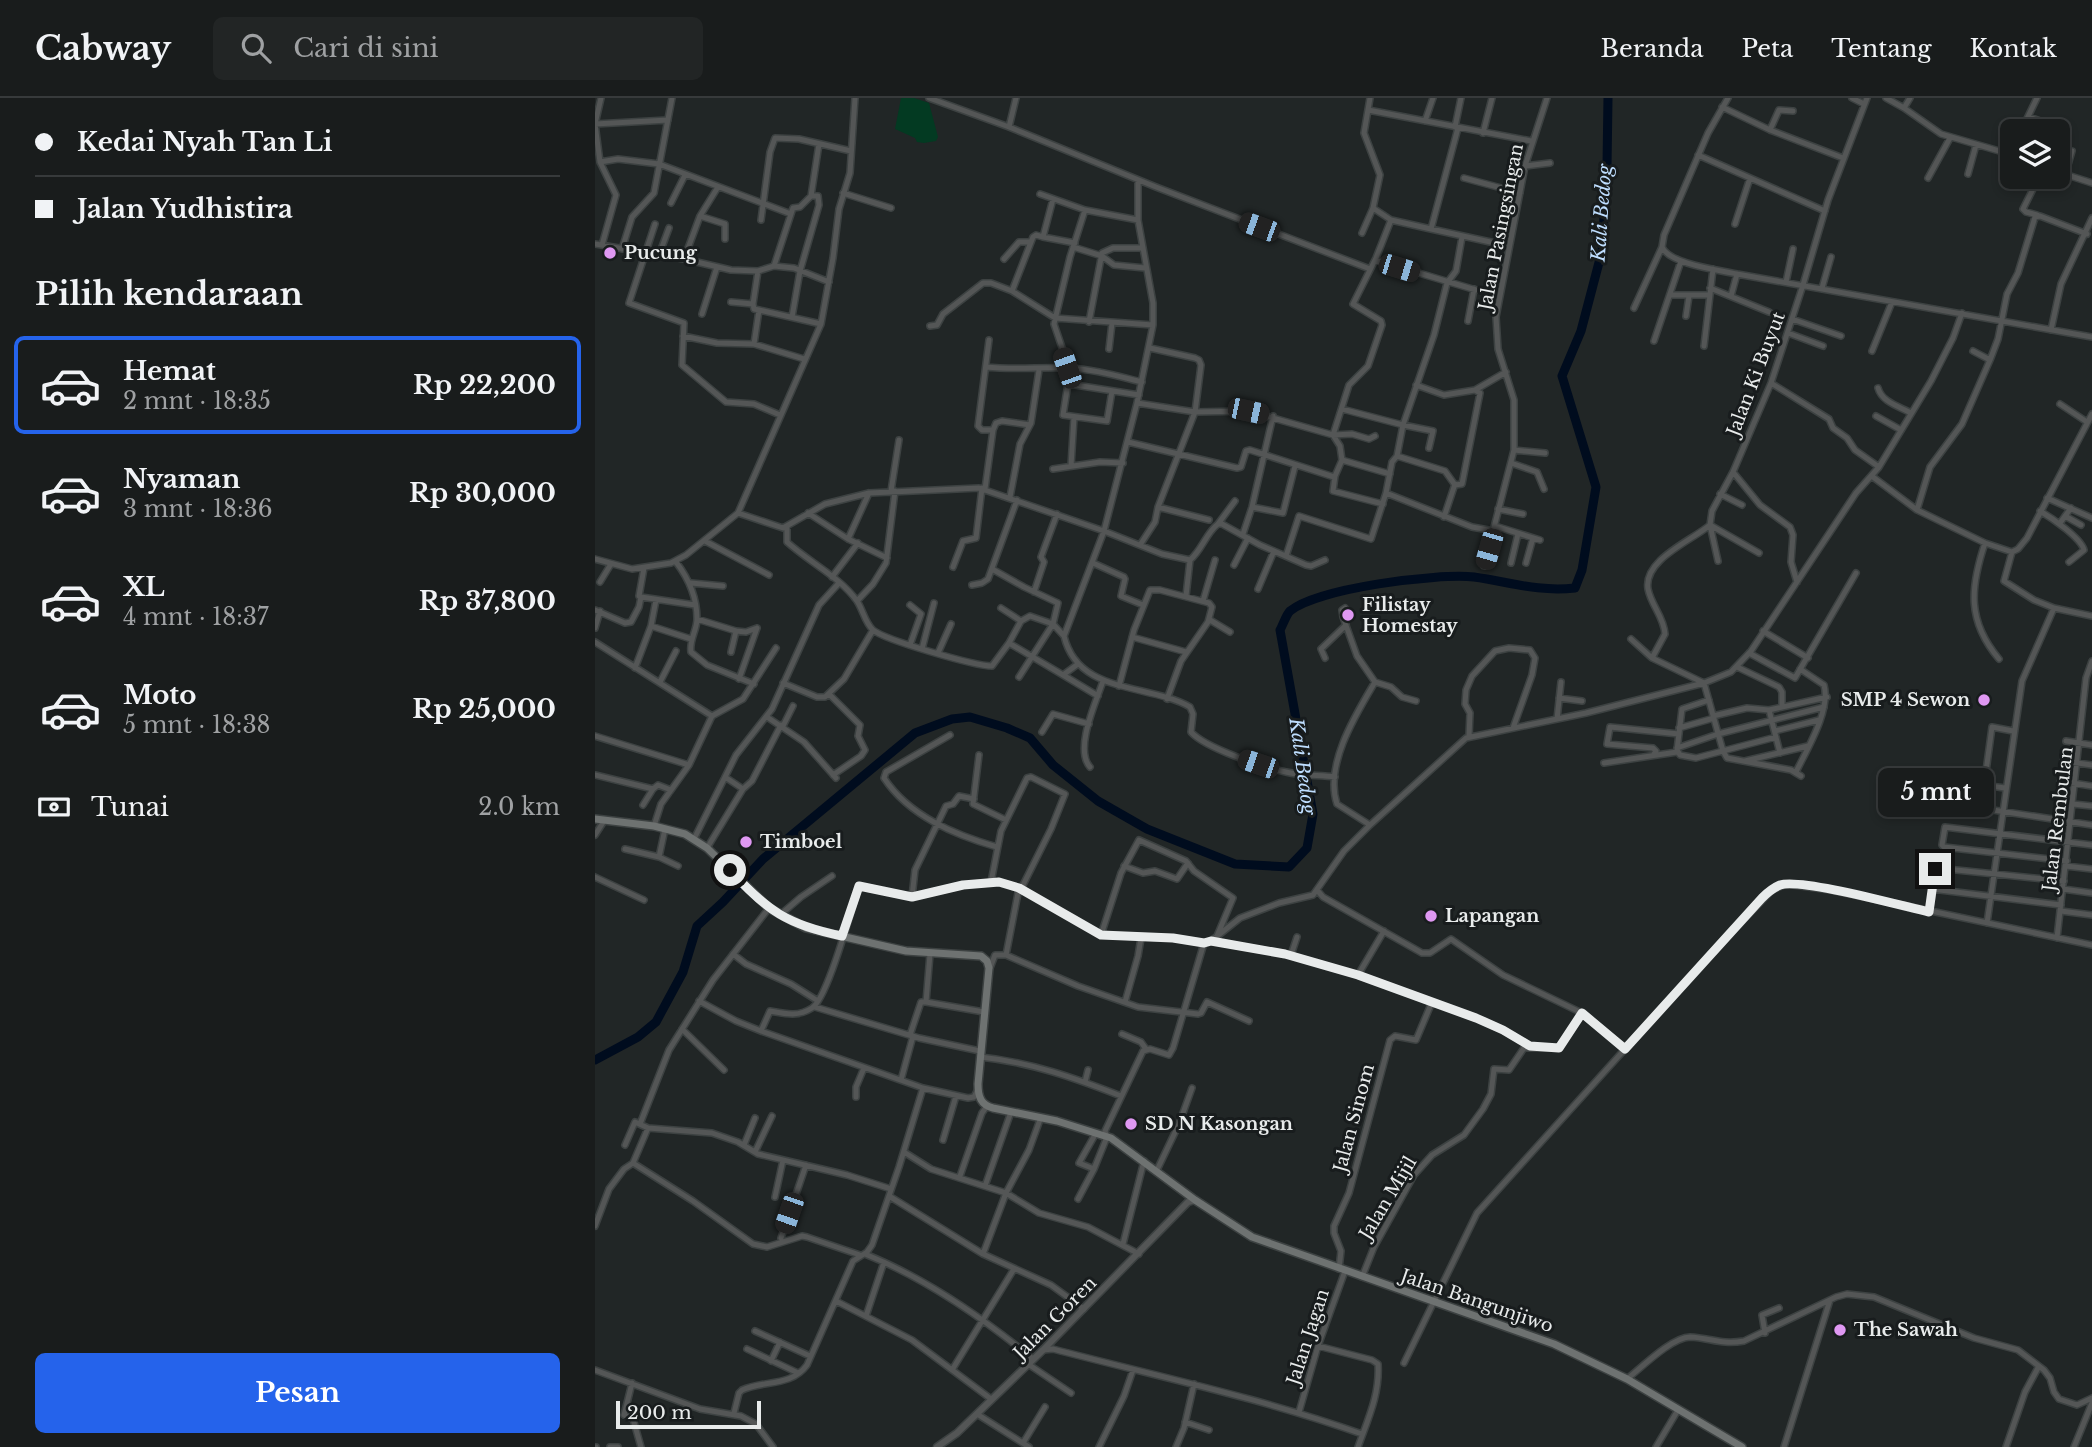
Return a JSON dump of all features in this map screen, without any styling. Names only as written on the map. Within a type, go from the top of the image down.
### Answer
[{"type":"main road","points":[[595,819],[665,829],[694,839],[707,848],[769,908],[806,928],[895,949],[930,954],[978,955],[987,961],[989,975],[978,1089],[979,1096],[986,1105]]},
{"type":"main road","name":"Jalan Bangunjiwo","points":[[986,1105],[1107,1136],[1157,1170],[1190,1199],[1252,1237],[1553,1344],[1627,1379],[1742,1447]]},
{"type":"street","points":[[601,98],[595,124],[600,162],[615,195],[598,244],[717,267],[758,271],[774,266],[800,271],[829,282]]},
{"type":"street","points":[[622,249],[632,217],[654,192],[672,98]]},
{"type":"street","points":[[595,559],[625,568],[645,568],[676,562],[738,513],[821,324],[843,193],[850,173],[855,98]]},
{"type":"street","points":[[929,98],[1370,269]]},
{"type":"street","points":[[1009,127],[1016,98]]},
{"type":"street","points":[[1362,233],[1373,208],[1380,175],[1364,133],[1370,98]]},
{"type":"street","points":[[1425,121],[1433,98]]},
{"type":"street","points":[[1431,229],[1457,127],[1461,98]]},
{"type":"street","points":[[1483,133],[1492,98]]},
{"type":"street","name":"Jalan Pasingsingan","points":[[1484,566],[1491,530],[1514,450],[1514,400],[1503,373],[1495,329],[1516,192],[1525,166],[1527,141],[1547,98]]},
{"type":"street","points":[[1634,308],[1662,247],[1664,235],[1698,155],[1728,98]]},
{"type":"street","points":[[1852,98],[1866,101]]},
{"type":"street","points":[[1887,98],[1941,134],[2000,150]]},
{"type":"street","points":[[1904,108],[1910,98]]},
{"type":"street","points":[[2035,119],[2029,117],[2037,98]]},
{"type":"street","name":"Jalan Ki Buyut","points":[[1710,525],[1712,511],[1733,472],[1771,383],[1825,211],[1866,101]]},
{"type":"street","points":[[1722,107],[1770,130],[1843,158]]},
{"type":"street","points":[[1770,130],[1780,109],[1793,111]]},
{"type":"street","points":[[1368,110],[1527,141]]},
{"type":"street","points":[[595,124],[667,120]]},
{"type":"street","points":[[761,220],[770,152],[775,138],[790,138],[851,151]]},
{"type":"street","points":[[1928,178],[1950,138]]},
{"type":"street","points":[[774,266],[793,208],[800,207],[811,196],[820,144]]},
{"type":"street","points":[[1968,174],[1976,145]]},
{"type":"street","points":[[2070,158],[2072,151]]},
{"type":"street","points":[[1698,155],[1825,211]]},
{"type":"street","points":[[600,162],[618,159],[659,164],[791,214]]},
{"type":"street","points":[[1525,166],[1550,163]]},
{"type":"street","points":[[671,203],[685,176]]},
{"type":"street","points":[[2070,176],[2092,183]]},
{"type":"street","points":[[1464,178],[1516,192]]},
{"type":"street","points":[[1735,225],[1750,178]]},
{"type":"street","points":[[1064,636],[1104,531],[1150,348],[1153,303],[1141,247],[1138,180]]},
{"type":"street","points":[[684,259],[700,216],[718,187]]},
{"type":"street","points":[[2033,189],[2023,209],[2026,212],[2087,233]]},
{"type":"street","points":[[843,193],[891,208]]},
{"type":"street","points":[[1040,194],[1085,210],[1138,220]]},
{"type":"street","points":[[792,317],[800,271],[819,205],[818,196],[811,196]]},
{"type":"street","points":[[1043,237],[1053,199]]},
{"type":"street","points":[[1373,208],[1391,220],[1495,243]]},
{"type":"street","points":[[1085,210],[1055,318],[1054,328],[1070,371],[1063,414],[1107,421],[1112,391]]},
{"type":"street","points":[[1917,510],[1930,467],[1962,424],[1990,360],[2007,294],[2018,273],[2037,215]]},
{"type":"street","points":[[700,216],[725,225],[725,239]]},
{"type":"street","points":[[2051,330],[2061,284],[2092,218]]},
{"type":"street","points":[[1333,435],[1349,385],[1368,366],[1383,325],[1381,321],[1353,304],[1391,220]]},
{"type":"street","points":[[655,224],[629,303],[683,322],[683,367],[724,401],[754,404],[780,415]]},
{"type":"street","points":[[659,255],[669,228]]},
{"type":"street","points":[[1011,291],[1036,235],[1074,245],[1102,256],[1114,265],[1145,268]]},
{"type":"street","points":[[1252,507],[1299,516],[1371,539],[1386,493],[1393,458],[1397,456],[1403,425],[1434,335],[1447,283],[1456,271],[1462,237]]},
{"type":"street","points":[[1004,259],[1019,242],[1031,242]]},
{"type":"street","points":[[1089,322],[1102,256],[1109,248],[1141,247]]},
{"type":"street","points":[[1662,247],[1667,255],[1681,261],[1737,274],[2092,337]]},
{"type":"street","points":[[1786,282],[1793,249]]},
{"type":"street","points":[[1822,288],[1831,257]]},
{"type":"street","points":[[1375,260],[1475,289],[1468,321]]},
{"type":"street","points":[[1654,341],[1681,261]]},
{"type":"street","points":[[702,314],[717,267]]},
{"type":"street","points":[[1704,346],[1713,268]]},
{"type":"street","points":[[758,271],[754,309],[821,324]]},
{"type":"street","points":[[1731,296],[1737,274]]},
{"type":"street","points":[[930,326],[936,326],[943,314],[982,283],[991,282],[1055,318],[1153,324]]},
{"type":"street","points":[[1670,295],[1689,296],[1709,292],[1731,296],[1769,312]]},
{"type":"street","points":[[1686,316],[1689,296]]},
{"type":"street","points":[[730,302],[753,304]]},
{"type":"street","points":[[1872,351],[1892,302]]},
{"type":"street","points":[[754,344],[759,310]]},
{"type":"street","points":[[1310,897],[1344,851],[1469,736],[1513,729],[1704,683],[1724,676],[1737,667],[1856,493],[1873,477],[1953,338],[1962,313]]},
{"type":"street","points":[[1792,319],[1841,336]]},
{"type":"street","points":[[1109,349],[1112,323]]},
{"type":"street","points":[[1788,333],[1823,346]]},
{"type":"street","points":[[683,336],[717,343],[754,344],[804,359]]},
{"type":"street","points":[[989,340],[978,426],[985,431],[993,430]]},
{"type":"street","points":[[1140,545],[1155,522],[1158,507],[1195,412],[1201,365],[1199,360],[1150,348]]},
{"type":"street","points":[[1973,351],[1990,360]]},
{"type":"street","points":[[986,367],[1039,370],[1067,368],[1107,373],[1142,382]]},
{"type":"street","points":[[1010,497],[1020,444],[1030,425],[1039,370]]},
{"type":"street","points":[[1416,385],[1447,396],[1475,390],[1503,373]]},
{"type":"street","points":[[1771,383],[1829,419],[1833,428],[1849,440],[1855,450],[1879,467]]},
{"type":"street","points":[[1069,384],[1139,395]]},
{"type":"street","points":[[1878,388],[1885,400],[1910,413]]},
{"type":"street","points":[[1455,484],[1462,484],[1480,396],[1479,391],[1475,390]]},
{"type":"street","points":[[1137,403],[1195,412],[1239,410],[1273,416],[1333,435],[1352,434],[1369,439],[1375,436]]},
{"type":"street","points":[[2060,404],[2087,422]]},
{"type":"street","points":[[1342,409],[1433,431],[1429,448]]},
{"type":"street","points":[[2092,414],[2024,544],[2012,552],[2004,581],[2054,608],[2092,615]]},
{"type":"street","points":[[1234,565],[1245,536],[1273,416]]},
{"type":"street","points":[[1876,416],[1901,430]]},
{"type":"street","points":[[1071,466],[1074,417]]},
{"type":"street","points":[[953,566],[963,541],[976,538],[996,423],[1002,421],[1030,425]]},
{"type":"street","points":[[1333,435],[1340,446],[1342,460],[1334,478],[1334,491],[1383,504]]},
{"type":"street","points":[[857,601],[873,584],[887,558],[899,440]]},
{"type":"street","points":[[1128,442],[1237,468],[1242,466],[1248,450],[1334,478]]},
{"type":"street","points":[[1514,450],[1545,453]]},
{"type":"street","points":[[1397,456],[1445,471],[1455,484]]},
{"type":"street","points":[[1342,460],[1390,474]]},
{"type":"street","points":[[1053,469],[1101,462],[1123,463]]},
{"type":"street","points":[[1511,463],[1537,472],[1544,489]]},
{"type":"street","points":[[1283,513],[1295,466]]},
{"type":"street","points":[[1733,472],[1760,505],[1790,527],[1793,535],[1791,568],[1797,582]]},
{"type":"street","points":[[1873,477],[1917,510],[1985,543],[2012,552]]},
{"type":"street","points":[[1444,517],[1455,484]]},
{"type":"street","points":[[738,513],[781,528],[825,504],[869,493],[983,488],[1174,558],[1190,560]]},
{"type":"street","points":[[848,539],[869,493]]},
{"type":"street","points":[[1386,493],[1444,517],[1536,539],[1526,563]]},
{"type":"street","points":[[1720,494],[1742,505]]},
{"type":"street","points":[[2047,498],[2092,518]]},
{"type":"street","points":[[972,584],[985,582],[992,569],[1017,500]]},
{"type":"street","points":[[1186,596],[1190,560],[1235,501]]},
{"type":"street","points":[[1158,507],[1209,520]]},
{"type":"street","points":[[2060,523],[2071,508]]},
{"type":"street","points":[[1498,509],[1523,514]]},
{"type":"street","points":[[2040,511],[2060,523],[2084,548],[2081,554],[2069,562]]},
{"type":"street","points":[[808,513],[848,539],[887,558]]},
{"type":"street","points":[[1034,592],[1044,562],[1041,557],[1057,514]]},
{"type":"street","points":[[1286,556],[1299,516]]},
{"type":"street","points":[[2066,516],[2081,525]]},
{"type":"street","points":[[1218,524],[1309,566],[1325,559]]},
{"type":"street","points":[[1710,525],[1759,553]]},
{"type":"street","points":[[1710,525],[1717,562]]},
{"type":"street","points":[[1652,658],[1665,634],[1662,618],[1648,588],[1649,578],[1663,556],[1710,525]]},
{"type":"street","points":[[787,527],[787,542],[832,577],[857,601],[873,630],[922,649],[989,666],[996,663],[1021,621],[1030,616],[1053,624],[1064,636],[1070,652],[1079,664],[1103,681],[1183,703],[1192,709],[1191,730],[1196,738],[1243,759],[1288,773],[1335,777]]},
{"type":"street","points":[[1511,563],[1518,534]]},
{"type":"street","points":[[705,541],[769,575]]},
{"type":"street","points":[[832,577],[857,543]]},
{"type":"street","points":[[1985,543],[1975,573],[1975,608],[1988,646],[2000,659]]},
{"type":"street","points":[[1258,589],[1274,551]]},
{"type":"street","points":[[1203,601],[1215,560]]},
{"type":"street","points":[[676,562],[691,583],[697,619],[689,649],[707,665],[754,684]]},
{"type":"street","points":[[1093,563],[1123,577],[1125,579],[1121,596],[1143,605]]},
{"type":"street","points":[[600,582],[611,564]]},
{"type":"street","points":[[595,628],[597,610],[629,623],[639,607],[645,568]]},
{"type":"street","points":[[992,569],[1058,603],[1053,624],[1019,677]]},
{"type":"street","points":[[1749,653],[1793,679],[1808,658],[1856,573]]},
{"type":"street","points":[[691,583],[723,586]]},
{"type":"street","points":[[694,839],[743,743],[767,717],[819,605],[839,583]]},
{"type":"street","points":[[1119,686],[1147,595],[1153,589],[1203,601],[1212,606],[1210,620],[1181,661],[1167,699]]},
{"type":"street","points":[[641,597],[695,606]]},
{"type":"street","points":[[635,668],[651,626],[656,600]]},
{"type":"street","points":[[922,649],[934,603]]},
{"type":"street","points":[[910,605],[921,615],[910,645]]},
{"type":"street","points":[[1001,608],[1021,621]]},
{"type":"street","points":[[1345,608],[1342,613],[1357,656],[1375,682],[1391,687],[1402,696],[1416,701]]},
{"type":"street","points":[[1986,923],[2013,731],[2024,675],[2054,608]]},
{"type":"street","points":[[697,619],[736,631],[746,632],[757,628],[739,679]]},
{"type":"street","points":[[1210,620],[1230,632]]},
{"type":"street","points":[[938,653],[951,624]]},
{"type":"street","points":[[1325,658],[1321,649],[1346,625]]},
{"type":"street","points":[[651,626],[691,639]]},
{"type":"street","points":[[783,682],[820,698],[829,694],[844,679],[873,630]]},
{"type":"street","points":[[731,652],[736,631]]},
{"type":"street","points":[[1763,631],[1808,658]]},
{"type":"street","points":[[1132,637],[1186,652]]},
{"type":"street","points":[[1632,639],[1652,658],[1704,683],[1723,751],[1728,759],[1784,768],[1798,774],[1827,697],[1824,685],[1800,669]]},
{"type":"street","points":[[595,642],[712,716]]},
{"type":"street","points":[[1009,643],[1098,696]]},
{"type":"street","points":[[654,827],[661,804],[689,765],[712,716],[737,704],[754,684],[776,648]]},
{"type":"street","points":[[1469,736],[1469,713],[1465,704],[1466,690],[1472,676],[1495,651],[1517,648],[1530,650],[1535,658],[1532,675],[1513,729]]},
{"type":"street","points":[[660,682],[676,650]]},
{"type":"street","name":"Jalan Rembulan","points":[[2057,938],[2084,700],[2092,661]]},
{"type":"street","points":[[1063,675],[1079,664]]},
{"type":"street","points":[[1737,667],[1779,687],[1782,692],[1782,706]]},
{"type":"street","points":[[1090,768],[1086,762],[1084,746],[1103,681]]},
{"type":"street","points":[[1370,825],[1337,804],[1335,777],[1341,748],[1375,682]]},
{"type":"street","points":[[1557,719],[1561,682]]},
{"type":"street","points":[[767,717],[804,742],[834,777],[865,750],[858,736],[860,725],[829,694]]},
{"type":"street","points":[[1654,754],[1656,750],[1653,748],[1607,744],[1610,727],[1679,731],[1713,717],[1747,708],[1769,710],[1827,697]]},
{"type":"street","points":[[1559,698],[1582,701]]},
{"type":"street","points":[[1677,750],[1682,709],[1709,700]]},
{"type":"street","points":[[2084,700],[2092,704]]},
{"type":"street","points":[[707,848],[743,789],[752,781],[793,706]]},
{"type":"street","points":[[1604,763],[1677,750],[1718,733],[1824,707]]},
{"type":"street","points":[[1769,710],[1780,753]]},
{"type":"street","points":[[1042,732],[1053,714],[1089,724]]},
{"type":"street","points":[[1677,750],[1685,757],[1696,758],[1819,720]]},
{"type":"street","points":[[2083,724],[2092,725]]},
{"type":"street","points":[[1985,786],[1992,727],[2013,731]]},
{"type":"street","points":[[950,735],[884,774],[886,781],[897,794],[937,824],[965,838],[997,847]]},
{"type":"street","points":[[595,736],[689,765]]},
{"type":"street","points":[[2066,741],[2092,745]]},
{"type":"street","points":[[1742,762],[1808,746]]},
{"type":"street","points":[[979,755],[975,807],[1006,820]]},
{"type":"street","points":[[2063,761],[2092,765]]},
{"type":"street","points":[[1784,768],[1801,762]]},
{"type":"street","points":[[595,775],[653,789]]},
{"type":"street","points":[[726,777],[743,789]]},
{"type":"street","points":[[991,881],[997,847],[1006,820],[1028,777],[1065,794],[1051,829],[1020,889],[1006,955]]},
{"type":"street","points":[[2060,781],[2092,786]]},
{"type":"street","points":[[1953,782],[2005,788]]},
{"type":"street","points":[[643,805],[653,789],[660,784],[671,790]]},
{"type":"street","points":[[912,897],[915,870],[946,806],[953,804],[957,797],[974,799]]},
{"type":"street","points":[[1947,803],[2092,825]]},
{"type":"street","points":[[2073,804],[2092,806]]},
{"type":"street","points":[[595,835],[604,821]]},
{"type":"street","points":[[2092,845],[1945,827],[1944,847],[2066,863],[2092,869]]},
{"type":"street","points":[[659,857],[665,829]]},
{"type":"street","points":[[1101,935],[1124,866],[1139,840],[1188,863],[1201,876],[1233,898],[1210,941],[1169,1055],[1146,1049],[1141,1042],[1122,1034]]},
{"type":"street","points":[[625,849],[659,857],[678,866]]},
{"type":"street","points":[[1124,866],[1143,873],[1155,871],[1177,879],[1188,863]]},
{"type":"street","points":[[1929,912],[1936,868],[2064,881]]},
{"type":"street","points":[[780,915],[832,876]]},
{"type":"street","points":[[595,877],[644,900]]},
{"type":"street","points":[[761,1031],[769,1012],[796,1016],[816,1004],[829,976],[859,886],[912,897],[991,881],[1020,889],[1101,935],[1210,941],[1290,956],[1379,982],[1503,1030],[1530,1046],[1559,1048],[1582,1013]]},
{"type":"street","points":[[1403,1363],[1477,1213],[1762,898],[1779,886],[1794,884],[1818,888],[2092,945]]},
{"type":"street","points":[[1932,889],[2092,915]]},
{"type":"street","points":[[2063,889],[2092,892]]},
{"type":"street","points":[[1317,890],[1323,897],[1425,954],[1451,939],[1503,975],[1582,1013],[1625,1049]]},
{"type":"street","points":[[1210,941],[1240,918],[1279,903],[1323,897]]},
{"type":"street","points":[[640,1124],[659,1073],[699,1001],[769,908]]},
{"type":"street","points":[[1358,975],[1384,931]]},
{"type":"street","points":[[1290,956],[1297,937]]},
{"type":"street","points":[[1125,1002],[1141,938]]},
{"type":"street","points":[[733,954],[746,964],[791,984],[816,1004],[911,1036],[1045,1068],[1121,1096]]},
{"type":"street","points":[[926,1002],[930,954]]},
{"type":"street","points":[[989,975],[997,954]]},
{"type":"street","points":[[978,955],[1006,955],[1078,986],[1146,1009],[1200,1014],[1206,1002],[1249,1021]]},
{"type":"street","points":[[699,1001],[761,1031],[923,1088],[986,1105],[960,1176]]},
{"type":"street","points":[[901,1080],[922,1002],[984,1012]]},
{"type":"street","name":"Jalan Sinom","points":[[1342,1270],[1341,1251],[1334,1226],[1349,1193],[1390,1040],[1395,1036],[1416,1040],[1432,1002]]},
{"type":"street","points":[[683,1029],[724,1070]]},
{"type":"street","name":"Jalan Mijil","points":[[1362,1277],[1374,1247],[1414,1175],[1432,1155],[1461,1138],[1466,1132],[1491,1094],[1494,1069],[1509,1070],[1520,1052],[1530,1046]]},
{"type":"street","points":[[1078,1199],[1094,1169],[1107,1136],[1105,1131],[1146,1049]]},
{"type":"street","points":[[856,1097],[856,1087],[864,1068]]},
{"type":"street","points":[[1085,1083],[1088,1070]]},
{"type":"street","points":[[734,1413],[742,1390],[759,1384],[783,1382],[807,1365],[851,1266],[872,1244],[923,1088]]},
{"type":"street","points":[[1157,1170],[1179,1124],[1192,1088]]},
{"type":"street","points":[[964,1098],[972,1098],[978,1089]]},
{"type":"street","points":[[943,1140],[956,1096]]},
{"type":"street","points":[[985,1186],[1011,1112]]},
{"type":"street","points":[[755,1152],[772,1116]]},
{"type":"street","points":[[983,1254],[1006,1193],[1024,1161],[1041,1117]]},
{"type":"street","points":[[744,1146],[755,1118]]},
{"type":"street","points":[[625,1144],[635,1122],[648,1128],[705,1131],[725,1136],[755,1152],[847,1175],[890,1192],[983,1254],[1051,1285],[1084,1309]]},
{"type":"street","points":[[595,1226],[609,1189],[633,1163],[648,1128]]},
{"type":"street","points":[[1094,1169],[1079,1163],[1096,1133]]},
{"type":"street","points":[[904,1152],[927,1167],[1006,1193],[1039,1213],[1089,1227],[1139,1254]]},
{"type":"street","points":[[775,1197],[783,1160]]},
{"type":"street","points":[[1123,1244],[1145,1161]]},
{"type":"street","points":[[633,1163],[694,1201],[753,1244],[767,1247],[802,1236],[862,1254],[908,1272],[983,1322],[1071,1393]]},
{"type":"street","points":[[781,1238],[806,1165]]},
{"type":"street","name":"Jalan Goren","points":[[937,1447],[957,1433],[1043,1350],[1052,1345],[1190,1199]]},
{"type":"street","points":[[866,1316],[884,1262]]},
{"type":"street","points":[[952,1370],[1014,1269]]},
{"type":"street","name":"Jalan Jagan","points":[[1299,1412],[1342,1270]]},
{"type":"street","points":[[1627,1379],[1671,1344],[1683,1338],[1728,1344],[1744,1341],[1847,1294],[1874,1297],[1974,1338],[2018,1350],[2050,1378],[2059,1399],[2077,1405],[2092,1403],[2074,1447]]},
{"type":"street","points":[[1784,1447],[1830,1300]]},
{"type":"street","points":[[836,1301],[912,1340],[991,1399]]},
{"type":"street","points":[[1765,1333],[1762,1315],[1779,1308]]},
{"type":"street","points":[[755,1331],[810,1356]]},
{"type":"street","points":[[771,1361],[780,1342]]},
{"type":"street","points":[[1052,1345],[1133,1370],[1299,1412],[1362,1434]]},
{"type":"street","points":[[1318,1346],[1372,1360],[1378,1364],[1375,1397],[1358,1447]]},
{"type":"street","points":[[747,1349],[798,1373]]},
{"type":"street","points":[[2006,1447],[2025,1392],[2039,1366]]},
{"type":"street","points":[[595,1370],[700,1409],[734,1413],[756,1424],[773,1447]]},
{"type":"street","points":[[1099,1447],[1124,1396],[1133,1370]]},
{"type":"street","points":[[632,1382],[624,1413],[633,1419],[641,1447]]},
{"type":"street","points":[[1176,1447],[1194,1384]]},
{"type":"street","points":[[977,1414],[1026,1445],[1045,1407]]},
{"type":"street","points":[[1656,1447],[1678,1410]]},
{"type":"street","points":[[1185,1422],[1209,1430]]},
{"type":"street","points":[[612,1447],[618,1447]]},
{"type":"green space","points":[[901,98],[914,98],[929,103],[938,137],[936,141],[917,142],[915,138],[895,129]]},
{"type":"waterway","name":"Kali Bedog","points":[[595,1060],[638,1037],[656,1022],[683,972],[697,926],[763,859],[915,733],[952,719],[970,717],[1030,738],[1053,765],[1098,801],[1147,829],[1235,864],[1289,867],[1307,848],[1313,814],[1280,630],[1290,611],[1325,595],[1434,577],[1474,577],[1536,588],[1575,588],[1582,570],[1596,487],[1562,376],[1581,331],[1602,251],[1608,98]]},
{"type":"place","name":"Pucung","points":[[610,253]]},
{"type":"place","name":"Filistay Homestay","points":[[1348,615]]},
{"type":"place","name":"SMP 4 Sewon","points":[[1984,700]]},
{"type":"place","name":"Timboel","points":[[746,842]]},
{"type":"place","name":"Lapangan","points":[[1431,916]]},
{"type":"place","name":"SD N Kasongan","points":[[1131,1124]]},
{"type":"place","name":"The Sawah","points":[[1840,1330]]},
{"type":"route","points":[[730,870],[769,908],[792,922],[817,931],[842,936],[859,886],[912,897],[978,882],[999,882],[1019,888],[1101,935],[1173,938],[1204,943],[1211,941],[1285,954],[1358,975],[1435,1002],[1503,1030],[1530,1046],[1559,1048],[1582,1013],[1625,1049],[1772,890],[1786,884],[1794,884],[1929,912],[1935,869]]}]
